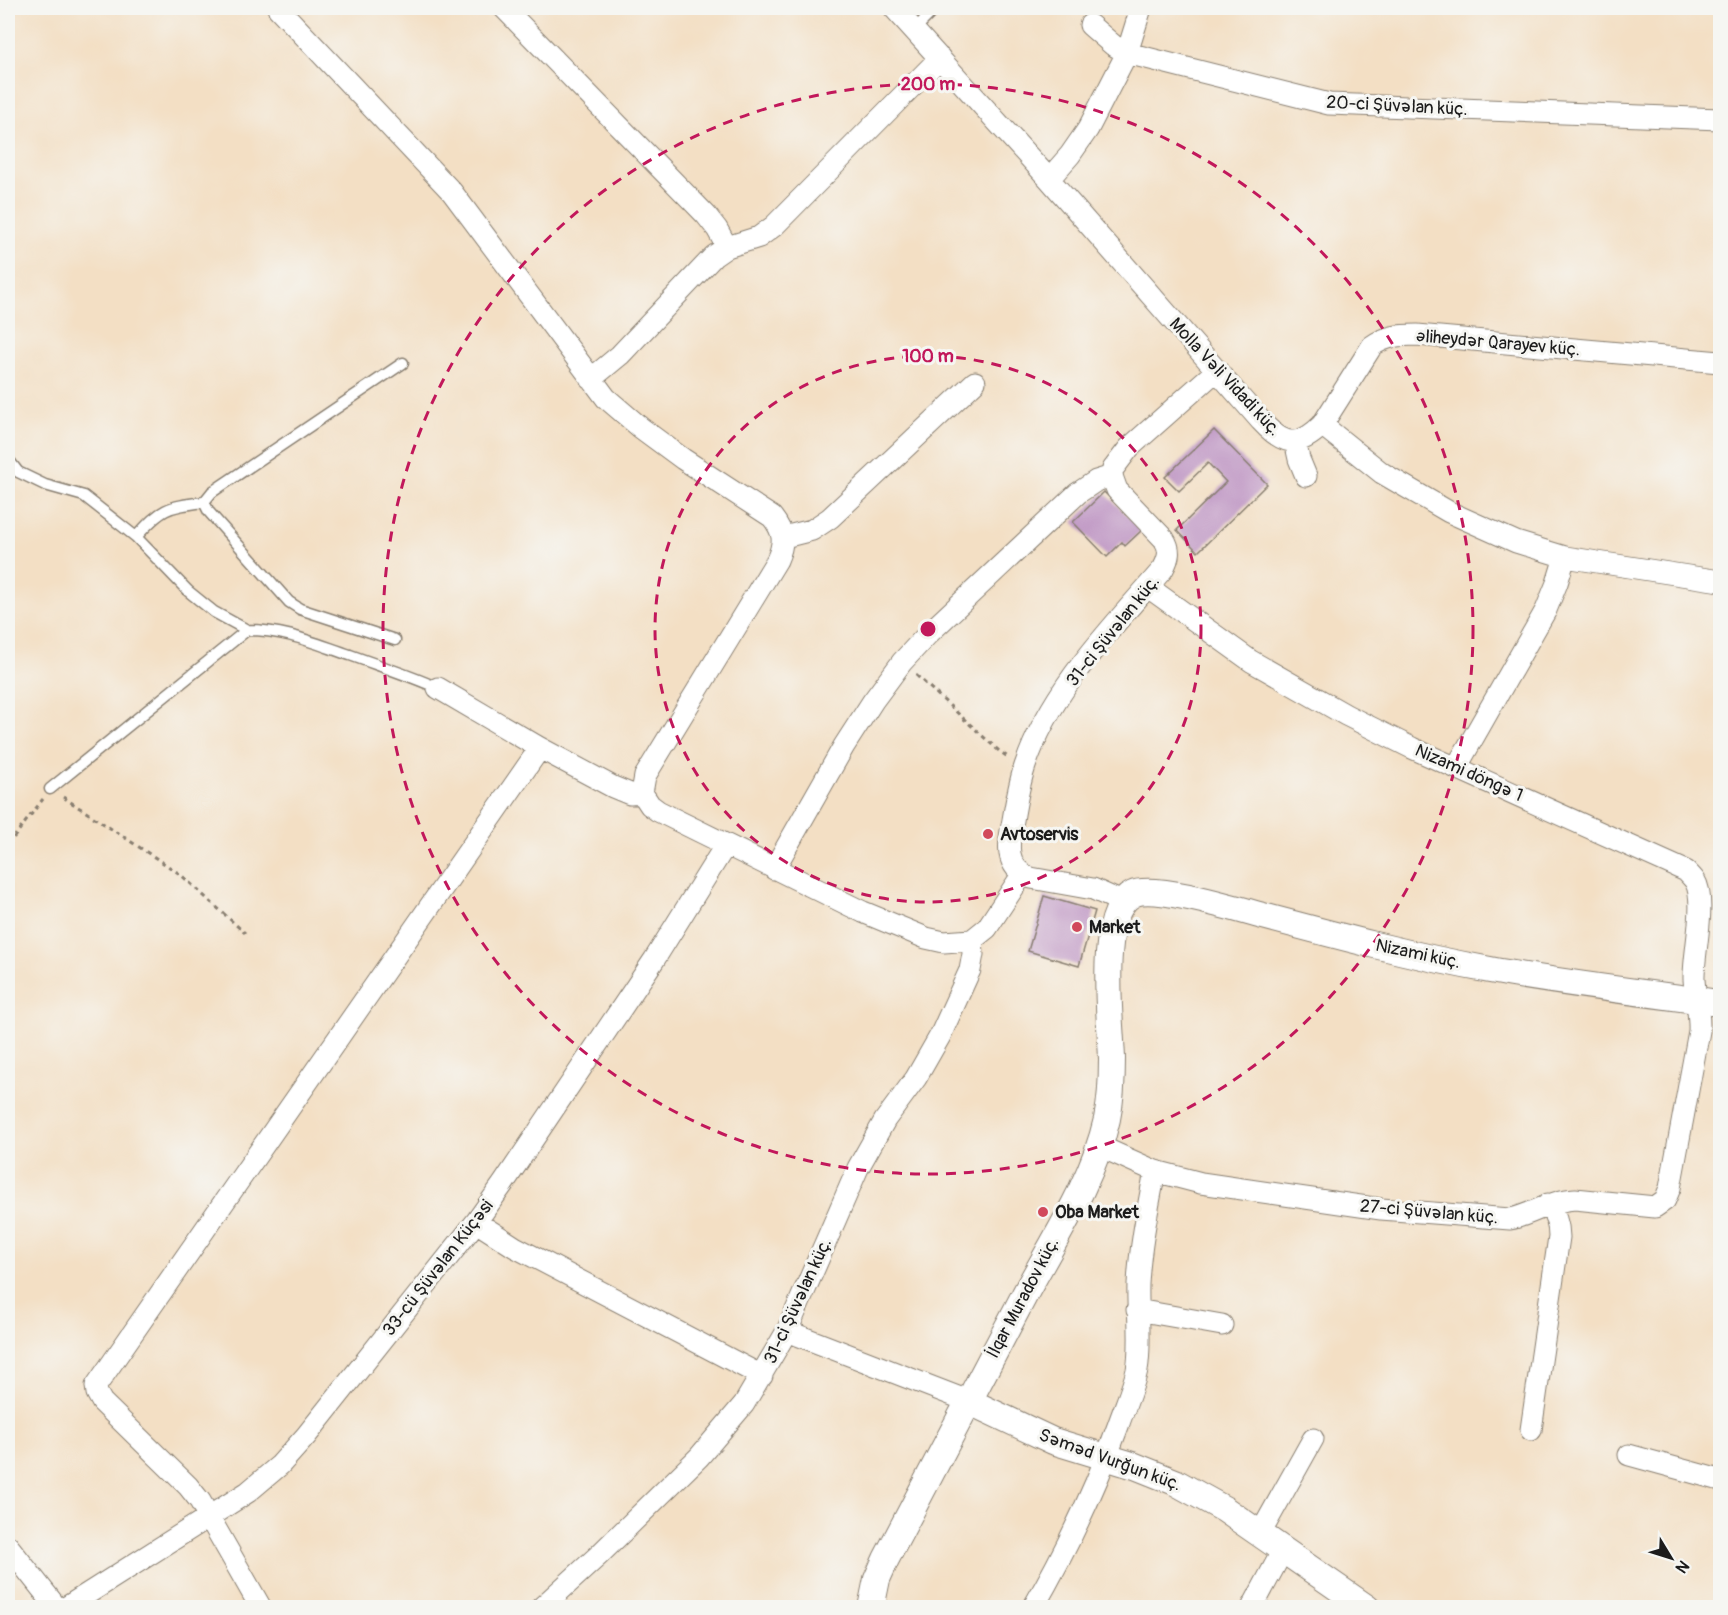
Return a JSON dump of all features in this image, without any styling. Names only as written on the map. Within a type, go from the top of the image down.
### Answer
[{"type":"street","points":[[278,8],[314,43],[452,192],[606,398],[683,459],[772,517],[780,527],[784,537],[782,549],[770,573],[650,768],[643,783],[642,793],[650,805],[725,846],[863,912],[926,938],[944,942],[972,940],[987,928],[1022,875],[1042,881],[1093,889],[1122,902]]},
{"type":"street","points":[[504,8],[706,215],[727,247]]},
{"type":"street","name":"Molla Vəli Vidadi küç.","points":[[894,8],[1049,179],[1271,432],[1286,441],[1295,441],[1312,435],[1322,425]]},
{"type":"street","points":[[1049,179],[1088,129],[1127,53],[1141,8]]},
{"type":"street","name":"20-ci Şüvəlan küç.","points":[[1090,25],[1113,45],[1127,53],[1329,104],[1720,118]]},
{"type":"street","points":[[591,379],[620,355],[701,268],[727,247],[759,237],[774,226],[940,58]]},
{"type":"street","name":"Əliheydər Qarayev küç.","points":[[1322,425],[1372,346],[1381,339],[1398,335],[1720,362]]},
{"type":"street","points":[[774,869],[873,700],[902,662],[928,634],[1078,493],[1096,481],[1112,476],[1116,463],[1129,448],[1216,370]]},
{"type":"street","points":[[784,537],[812,530],[830,518],[975,382]]},
{"type":"street","points":[[1322,425],[1376,470],[1449,512],[1516,542],[1565,557],[1720,581]]},
{"type":"street","points":[[1295,441],[1306,476]]},
{"type":"street","name":"31-ci Şüvəlan küç.","points":[[1022,875],[1010,858],[1009,847],[1019,786],[1049,714],[1093,650],[1163,569],[1167,561],[1168,546],[1164,538],[1117,490],[1112,476]]},
{"type":"street","points":[[1456,768],[1545,610],[1565,557]]},
{"type":"street","name":"Nizami döngə 1","points":[[1148,587],[1251,661],[1354,720],[1686,871],[1695,881],[1699,892],[1700,906],[1694,967],[1709,1002]]},
{"type":"street","points":[[438,688],[540,748],[613,787],[630,794],[642,793]]},
{"type":"street","points":[[261,1608],[209,1516],[188,1486],[102,1402],[97,1394],[96,1386],[540,748]]},
{"type":"street","name":"33-cü Şüvəlan Küçəsi","points":[[65,1608],[248,1492],[280,1465],[306,1436],[476,1222],[654,960],[725,846]]},
{"type":"street","name":"Nizami küç.","points":[[1122,902],[1139,892],[1162,892],[1343,938],[1490,970],[1709,1002]]},
{"type":"street","name":"İlqar Muradov küç.","points":[[871,1608],[877,1579],[886,1559],[1071,1209],[1099,1146],[1107,1118],[1111,1090],[1109,947],[1113,923],[1122,902]]},
{"type":"street","name":"31-ci Şüvəlan küç.","points":[[541,1608],[699,1457],[731,1421],[762,1376],[787,1331],[858,1168],[885,1120],[916,1078],[940,1036],[970,970],[974,954],[972,940]]},
{"type":"street","name":"27-ci Şüvəlan küç.","points":[[1099,1146],[1155,1171],[1222,1186],[1411,1212],[1510,1219],[1519,1218],[1564,1199],[1655,1207],[1665,1200],[1670,1188],[1696,1050],[1700,1014],[1709,1002]]},
{"type":"street","points":[[1033,1608],[1071,1540],[1107,1457],[1137,1369],[1137,1310],[1143,1240],[1155,1171]]},
{"type":"street","points":[[1531,1430],[1559,1237],[1556,1215],[1548,1204]]},
{"type":"street","points":[[476,1222],[515,1247],[762,1376]]},
{"type":"street","points":[[1137,1310],[1222,1325]]},
{"type":"street","points":[[787,1331],[968,1401]]},
{"type":"street","name":"Səməd Vurğun küç.","points":[[968,1401],[1053,1441],[1135,1466],[1175,1482],[1224,1509],[1367,1608]]},
{"type":"street","points":[[1260,1534],[1313,1439]]},
{"type":"street","points":[[1629,1455],[1720,1480]]},
{"type":"street","points":[[8,1546],[57,1608]]},
{"type":"street","points":[[1252,1608],[1283,1550]]},
{"type":"lane","points":[[914,30],[936,8]]},
{"type":"lane","points":[[136,537],[153,518],[171,506],[204,502],[212,492],[403,363]]},
{"type":"lane","points":[[8,459],[18,472],[45,485],[84,496],[136,537],[188,591],[214,612],[247,630],[270,630],[294,636],[438,688]]},
{"type":"lane","points":[[204,502],[209,512],[289,602],[300,609],[395,640]]},
{"type":"lane","points":[[50,789],[247,630]]},
{"type":"path","points":[[902,662],[999,751],[1026,765]]},
{"type":"path","points":[[8,845],[50,789],[180,874],[244,933]]},
{"type":"building","points":[[1214,430],[1267,484],[1198,552],[1177,530],[1226,482],[1208,463],[1179,491],[1165,477]]},
{"type":"building","points":[[1104,492],[1142,530],[1125,546],[1122,542],[1107,557],[1073,522]]},
{"type":"building","points":[[1044,896],[1095,911],[1079,966],[1028,951]]},
{"type":"place","name":"Avtoservis","points":[[988,834]]},
{"type":"place","name":"Market","points":[[1077,927]]},
{"type":"place","name":"Oba Market","points":[[1043,1212]]}]
